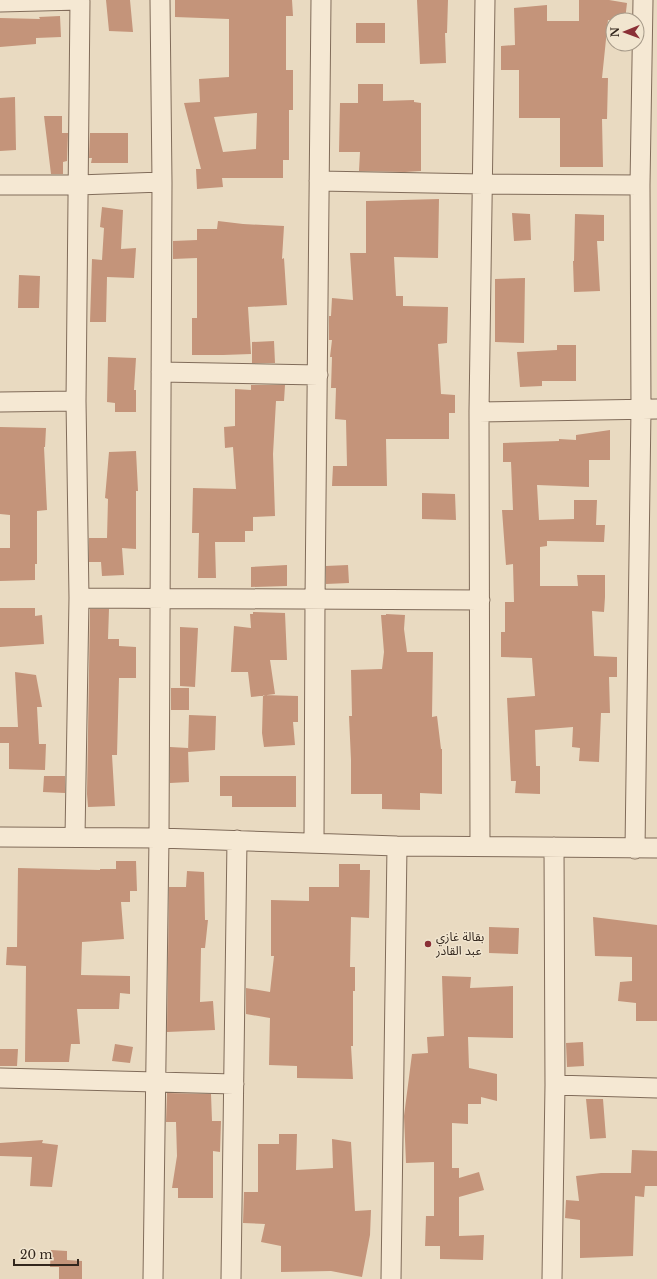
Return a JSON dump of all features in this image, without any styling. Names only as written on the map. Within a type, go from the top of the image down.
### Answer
[{"type":"street","points":[[0,2],[80,0],[76,401],[80,598],[76,837]]},
{"type":"street","points":[[153,1279],[161,372],[162,182],[160,0]]},
{"type":"street","points":[[314,843],[321,0]]},
{"type":"street","points":[[480,846],[479,412],[485,0]]},
{"type":"street","points":[[635,849],[649,409],[640,185],[643,0]]},
{"type":"street","points":[[319,181],[640,185]]},
{"type":"street","points":[[0,186],[162,182]]},
{"type":"street","points":[[161,372],[318,375]]},
{"type":"street","points":[[0,402],[76,401]]},
{"type":"street","points":[[479,412],[649,409]]},
{"type":"street","points":[[80,598],[480,600]]},
{"type":"street","points":[[0,837],[158,838],[397,846],[657,848]]},
{"type":"street","points":[[231,1279],[237,840]]},
{"type":"street","points":[[391,1279],[397,846]]},
{"type":"street","points":[[552,1279],[555,1085],[554,848]]},
{"type":"street","points":[[0,1078],[234,1084]]},
{"type":"street","points":[[555,1085],[657,1088]]},
{"type":"building","points":[[106,0],[130,0],[133,32],[109,31]]},
{"type":"building","points":[[175,0],[292,0],[293,16],[286,16],[286,70],[293,70],[293,110],[289,110],[289,160],[283,160],[283,178],[222,178],[223,187],[197,189],[196,169],[201,169],[184,103],[200,102],[199,79],[229,77],[229,19],[175,17]],"holes":[[[257,113],[256,149],[223,152],[214,117]]]},
{"type":"building","points":[[417,0],[448,0],[447,33],[445,33],[446,63],[420,64]]},
{"type":"building","points":[[579,0],[609,0],[627,3],[626,12],[605,12],[605,49],[602,78],[608,78],[607,119],[602,119],[603,167],[560,167],[560,118],[519,118],[519,70],[501,70],[501,46],[515,45],[514,8],[547,5],[547,21],[579,21]]},
{"type":"building","points":[[60,16],[61,37],[36,38],[36,44],[0,47],[0,18],[40,19],[39,17]]},
{"type":"building","points":[[356,23],[385,23],[385,43],[356,43]]},
{"type":"building","points":[[358,84],[383,84],[383,101],[414,100],[414,102],[421,103],[421,171],[359,171],[360,152],[339,152],[340,103],[358,103]]},
{"type":"building","points":[[15,97],[16,150],[0,151],[0,98]]},
{"type":"building","points":[[44,116],[62,116],[62,133],[68,133],[67,161],[63,162],[63,174],[51,174]]},
{"type":"building","points":[[90,133],[128,133],[128,163],[91,163],[92,158],[89,158]]},
{"type":"building","points":[[439,199],[438,258],[394,257],[396,296],[403,296],[403,306],[448,307],[447,343],[438,344],[441,394],[455,395],[455,413],[449,413],[449,439],[386,439],[387,486],[332,486],[333,466],[347,466],[346,420],[335,419],[336,388],[331,388],[332,357],[330,357],[332,340],[329,340],[329,316],[331,316],[332,298],[353,300],[350,253],[366,253],[366,201]]},
{"type":"building","points":[[102,207],[123,210],[121,249],[136,248],[134,278],[107,277],[106,322],[90,322],[92,259],[102,260],[104,228],[100,227]]},
{"type":"building","points":[[512,213],[530,214],[531,240],[514,241]]},
{"type":"building","points":[[575,214],[604,215],[604,241],[597,241],[600,291],[574,292],[573,261]]},
{"type":"building","points":[[218,221],[284,226],[282,259],[284,258],[287,305],[248,307],[251,354],[192,355],[192,318],[197,318],[197,258],[173,259],[173,241],[197,240],[197,229],[217,229]]},
{"type":"building","points":[[19,275],[40,276],[39,308],[18,308]]},
{"type":"building","points":[[525,278],[524,343],[495,342],[495,279]]},
{"type":"building","points":[[274,341],[275,363],[252,363],[252,342]]},
{"type":"building","points":[[557,345],[576,345],[576,381],[542,381],[542,386],[520,387],[517,352],[557,350]]},
{"type":"building","points":[[108,357],[136,358],[134,390],[136,390],[136,412],[115,412],[115,403],[107,402]]},
{"type":"building","points":[[251,385],[285,385],[284,401],[276,401],[273,454],[275,516],[253,517],[253,531],[245,531],[245,542],[215,542],[216,578],[198,578],[199,533],[192,533],[193,488],[236,489],[233,447],[225,448],[224,427],[235,426],[235,389],[251,390]]},
{"type":"building","points":[[0,427],[46,428],[44,447],[47,510],[37,511],[37,564],[35,564],[35,580],[0,581],[0,548],[10,548],[10,515],[0,514]]},
{"type":"building","points":[[610,430],[610,460],[589,460],[589,487],[537,485],[539,520],[574,519],[574,500],[597,500],[596,525],[605,525],[604,542],[547,541],[547,546],[540,547],[540,586],[578,586],[577,575],[605,575],[604,612],[592,611],[594,656],[617,657],[617,677],[609,677],[610,713],[601,713],[599,762],[579,761],[580,748],[572,747],[573,727],[535,730],[536,766],[540,766],[540,794],[515,793],[516,781],[511,781],[507,698],[535,696],[532,658],[501,657],[501,632],[505,632],[505,602],[514,602],[513,564],[506,565],[502,510],[513,510],[511,462],[503,462],[503,443],[559,441],[559,439],[576,440],[576,435]]},
{"type":"building","points":[[136,451],[138,491],[136,491],[136,549],[122,548],[124,575],[102,576],[101,562],[89,562],[89,538],[107,538],[108,499],[105,498],[109,452]]},
{"type":"building","points":[[422,493],[455,494],[456,520],[422,519]]},
{"type":"building","points":[[287,565],[287,586],[251,587],[251,567]]},
{"type":"building","points":[[348,565],[349,583],[326,584],[326,566]]},
{"type":"building","points":[[0,608],[35,608],[35,616],[42,615],[44,644],[0,647]]},
{"type":"building","points":[[90,609],[109,609],[108,639],[119,639],[119,646],[136,647],[136,678],[119,678],[117,755],[112,755],[115,806],[88,807]]},
{"type":"building","points":[[253,612],[285,613],[287,660],[270,660],[275,694],[251,697],[248,672],[231,672],[234,626],[251,628],[250,614],[253,614]]},
{"type":"building","points":[[381,615],[405,615],[404,629],[407,652],[433,652],[432,717],[437,716],[442,749],[442,794],[420,793],[420,810],[382,809],[382,794],[351,794],[349,716],[352,716],[351,670],[382,669],[384,652]]},
{"type":"building","points":[[180,627],[198,628],[195,687],[180,686]]},
{"type":"building","points":[[15,672],[36,675],[42,707],[37,707],[39,744],[46,744],[45,770],[9,769],[9,743],[0,743],[0,727],[18,727]]},
{"type":"building","points":[[171,688],[189,688],[189,710],[171,710]]},
{"type":"building","points":[[263,695],[298,696],[298,722],[293,722],[295,745],[264,747],[262,733]]},
{"type":"building","points":[[189,715],[216,716],[215,750],[188,752]]},
{"type":"building","points":[[170,747],[188,748],[189,782],[170,783]]},
{"type":"building","points":[[44,776],[65,776],[65,793],[43,792]]},
{"type":"building","points":[[220,776],[296,776],[296,807],[232,807],[232,796],[220,796]]},
{"type":"building","points":[[116,861],[136,861],[137,891],[130,891],[130,902],[121,902],[124,939],[82,942],[81,975],[130,976],[130,994],[120,993],[119,1009],[77,1009],[80,1044],[71,1044],[69,1062],[25,1062],[26,966],[6,965],[7,947],[17,947],[18,868],[116,869]]},
{"type":"building","points":[[339,864],[360,864],[360,870],[370,870],[369,918],[351,917],[350,967],[355,967],[355,991],[353,991],[353,1046],[351,1046],[353,1079],[297,1078],[297,1066],[269,1065],[270,1018],[246,1014],[246,988],[270,992],[274,956],[271,956],[271,900],[309,901],[309,887],[339,887]]},
{"type":"building","points":[[187,871],[204,872],[205,920],[208,920],[205,948],[201,948],[200,1002],[213,1001],[215,1030],[167,1032],[169,887],[186,887]]},
{"type":"building","points":[[593,917],[657,925],[657,1021],[636,1021],[636,1003],[618,1001],[620,982],[632,981],[632,957],[595,956]]},
{"type":"building","points":[[489,927],[519,928],[518,954],[489,953]]},
{"type":"building","points":[[442,976],[471,977],[470,988],[513,986],[513,1038],[468,1037],[469,1068],[497,1074],[497,1101],[481,1097],[481,1104],[468,1104],[468,1124],[452,1123],[452,1168],[459,1168],[459,1178],[479,1172],[484,1190],[459,1197],[459,1236],[484,1235],[483,1260],[440,1259],[440,1246],[425,1246],[426,1216],[434,1216],[434,1162],[406,1163],[404,1116],[412,1054],[428,1053],[427,1037],[444,1036]]},
{"type":"building","points":[[583,1042],[584,1066],[567,1067],[566,1043]]},
{"type":"building","points":[[115,1044],[133,1047],[130,1063],[112,1061]]},
{"type":"building","points":[[0,1049],[18,1049],[17,1066],[0,1066]]},
{"type":"building","points":[[167,1093],[211,1094],[212,1121],[221,1121],[220,1152],[213,1151],[213,1198],[178,1198],[178,1188],[172,1188],[177,1156],[176,1122],[166,1122]]},
{"type":"building","points":[[586,1099],[603,1099],[606,1138],[590,1139]]},
{"type":"building","points":[[279,1134],[297,1134],[296,1170],[333,1168],[332,1139],[351,1142],[355,1211],[371,1210],[370,1235],[362,1277],[331,1271],[281,1272],[281,1246],[261,1242],[265,1224],[243,1223],[244,1192],[258,1192],[258,1144],[279,1144]]},
{"type":"building","points":[[43,1140],[42,1143],[58,1145],[52,1187],[30,1186],[32,1157],[0,1156],[0,1143]]},
{"type":"building","points":[[632,1150],[657,1151],[657,1186],[645,1186],[644,1197],[635,1196],[633,1256],[580,1258],[580,1220],[565,1218],[566,1200],[579,1201],[576,1176],[601,1173],[631,1173]]},
{"type":"building","points":[[51,1250],[67,1251],[67,1260],[82,1261],[82,1279],[59,1279],[59,1267],[50,1267]]},
{"type":"place","name":"بقالة غازي عبد القادر","points":[[428,944]]}]
